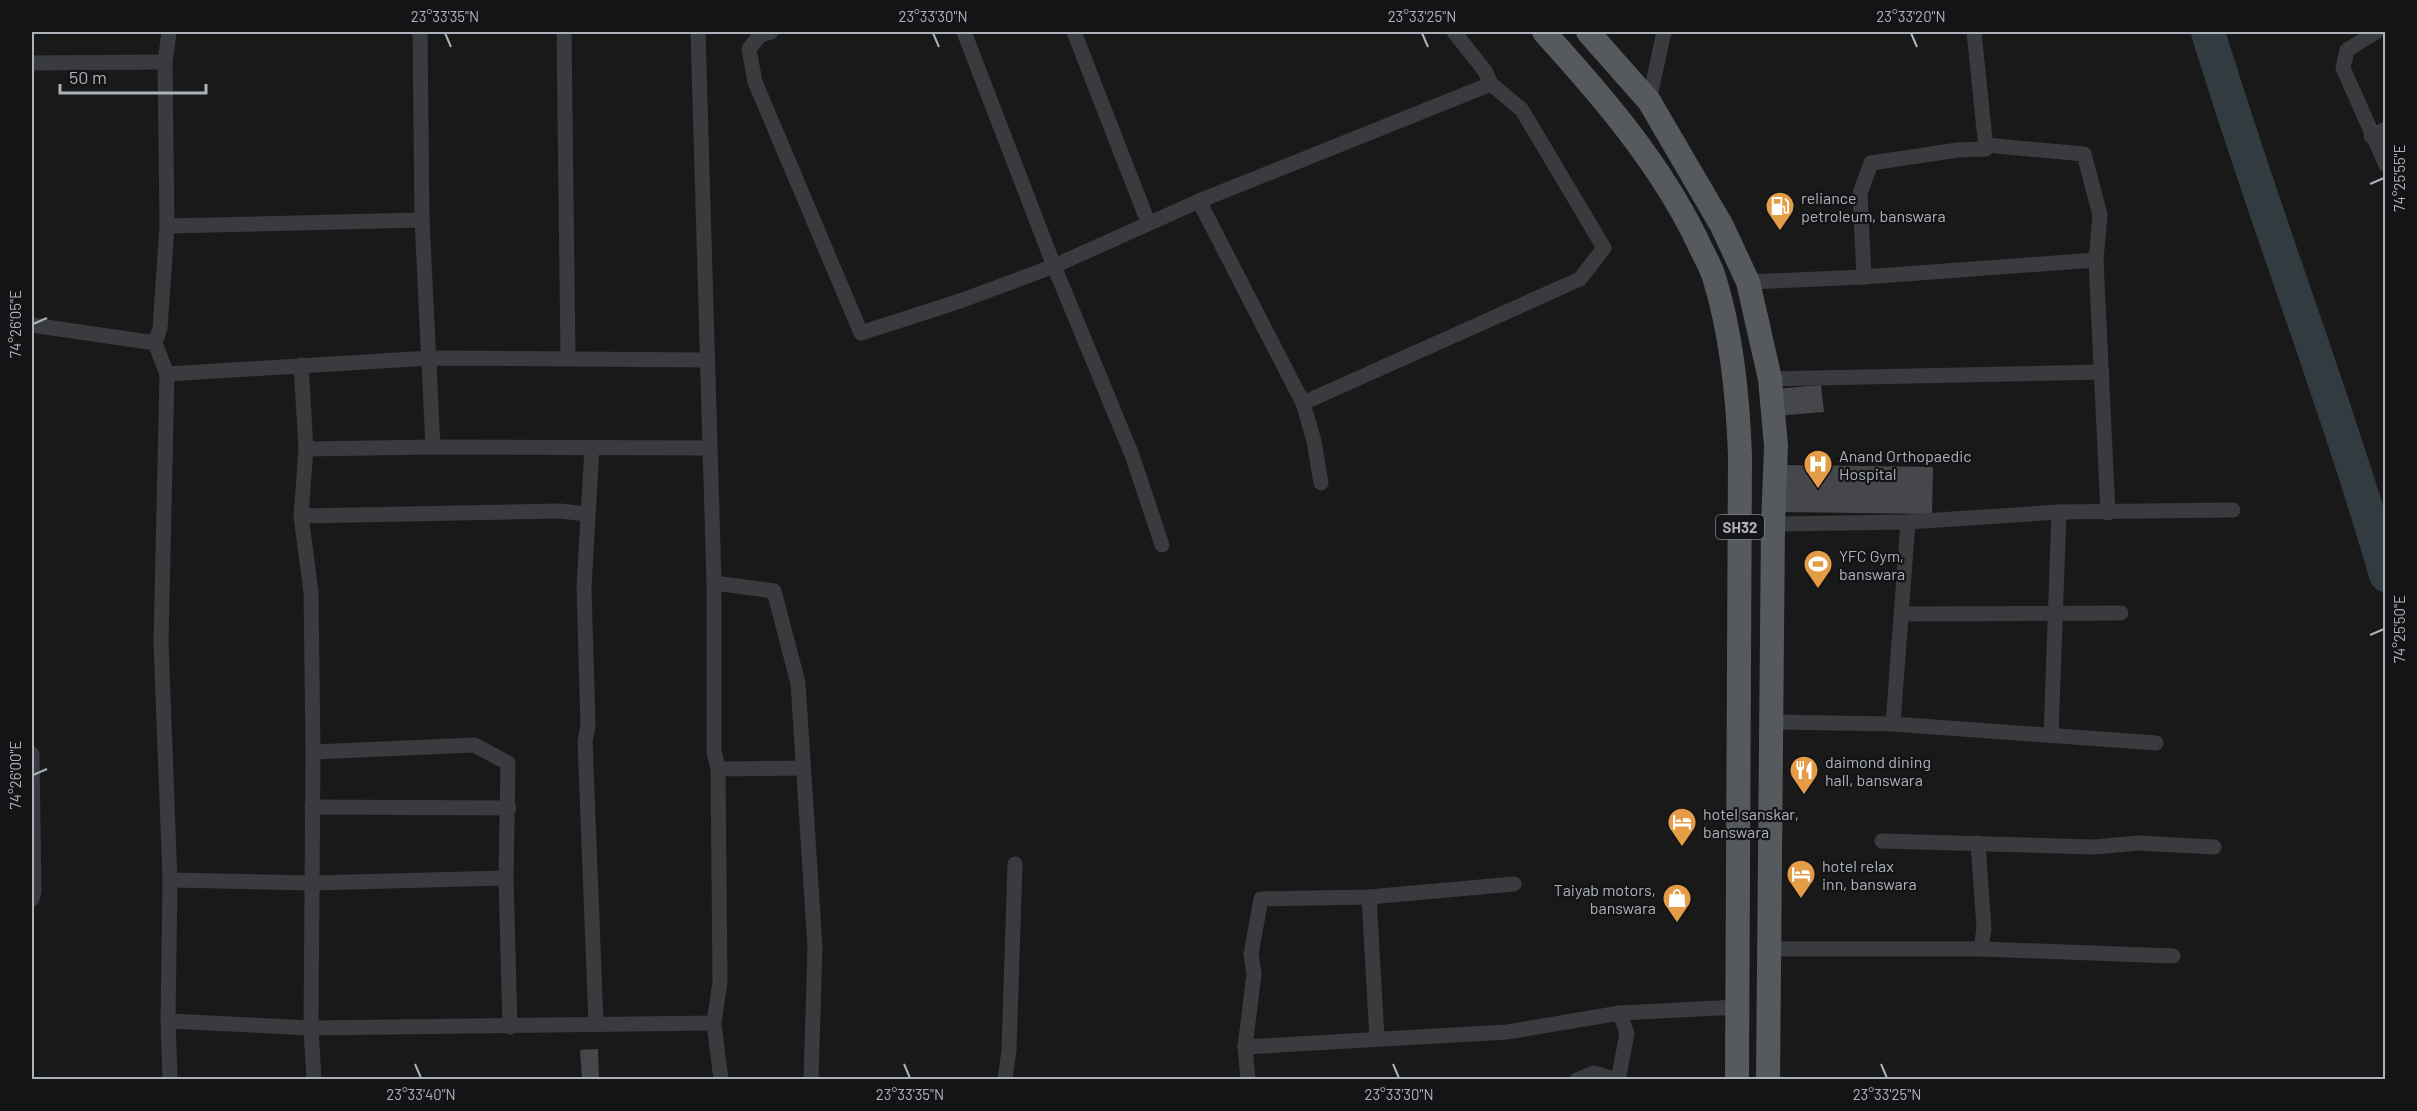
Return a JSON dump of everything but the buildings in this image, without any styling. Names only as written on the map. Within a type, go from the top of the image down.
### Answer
[{"type":"main road","name":"SH32","points":[[1544,32],[1580,71],[1645,152],[1685,215],[1713,275],[1726,326],[1738,397],[1740,456],[1737,1080]]},
{"type":"main road","name":"SH32","points":[[1588,32],[1649,101],[1722,226],[1748,282],[1770,379],[1776,446],[1773,524],[1768,1080]]},
{"type":"street","points":[[169,32],[165,62],[167,226],[160,328],[155,343],[167,374],[161,643],[170,880],[168,1021],[170,1080]]},
{"type":"street","points":[[420,32],[422,220],[433,447]]},
{"type":"street","points":[[564,32],[568,357]]},
{"type":"street","points":[[698,32],[714,583],[714,751],[718,769],[720,982],[714,1023],[721,1080]]},
{"type":"street","points":[[771,32],[760,35],[749,49],[755,82],[861,333],[960,301],[1053,266],[1148,222],[1491,84]]},
{"type":"street","points":[[964,32],[1053,266],[1132,455],[1162,545]]},
{"type":"street","points":[[1074,32],[1148,222]]},
{"type":"street","points":[[1303,403],[1580,279],[1604,248],[1522,110],[1491,84],[1485,71],[1454,32]]},
{"type":"street","points":[[1649,101],[1664,32]]},
{"type":"street","points":[[1864,278],[1860,193],[1871,163],[1958,150],[1986,149],[1974,32]]},
{"type":"street","points":[[2376,32],[2347,50],[2343,68],[2385,165]]},
{"type":"street","points":[[32,63],[165,62]]},
{"type":"street","points":[[2371,136],[2385,129]]},
{"type":"street","points":[[1986,145],[2084,154],[2100,214],[2096,260],[2108,513]]},
{"type":"street","points":[[1199,201],[1303,403],[1314,441],[1321,483]]},
{"type":"street","points":[[167,226],[422,220]]},
{"type":"street","points":[[1748,282],[1864,278],[2096,260]]},
{"type":"street","points":[[32,325],[155,343]]},
{"type":"street","points":[[167,374],[430,358],[568,357],[707,360]]},
{"type":"street","points":[[301,365],[306,449],[301,516],[310,592],[313,753],[311,1028],[314,1080]]},
{"type":"street","points":[[1770,379],[2102,372]]},
{"type":"street","points":[[592,447],[584,587],[588,726],[585,741],[596,1023]]},
{"type":"street","points":[[306,449],[709,448]]},
{"type":"street","points":[[1773,524],[1908,522],[2059,512],[2233,510]]},
{"type":"street","points":[[301,516],[560,511],[587,514]]},
{"type":"street","points":[[2051,736],[2059,512]]},
{"type":"street","points":[[1893,724],[1908,522]]},
{"type":"street","points":[[714,583],[774,591],[798,683],[815,947],[811,1080]]},
{"type":"street","points":[[1902,614],[2121,613]]},
{"type":"street","points":[[1772,722],[1893,724],[2156,743]]},
{"type":"street","points":[[313,753],[474,745],[508,763],[506,878],[510,1027]]},
{"type":"street","points":[[32,754],[34,891],[32,899]]},
{"type":"street","points":[[718,769],[803,768]]},
{"type":"street","points":[[312,807],[508,808]]},
{"type":"street","points":[[1882,841],[2094,847],[2139,843],[2214,848]]},
{"type":"street","points":[[1978,843],[1984,928],[1981,949]]},
{"type":"street","points":[[1005,1080],[1009,1050],[1015,864]]},
{"type":"street","points":[[170,880],[312,883],[506,878]]},
{"type":"street","points":[[1248,1080],[1245,1047],[1254,974],[1251,954],[1261,899],[1369,897],[1514,884]]},
{"type":"street","points":[[1369,897],[1377,1039]]},
{"type":"street","points":[[1770,949],[1981,949],[2173,956]]},
{"type":"street","points":[[1245,1047],[1507,1032],[1620,1013],[1738,1007]]},
{"type":"street","points":[[1577,1080],[1594,1073],[1617,1080],[1627,1034],[1620,1013]]},
{"type":"street","points":[[168,1021],[311,1028],[714,1023]]},
{"type":"waterway","points":[[2208,32],[2344,438],[2386,575]]},
{"type":"place","name":"reliance petroleum, banswara","points":[[1780,232]]},
{"type":"place","name":"Anand Orthopaedic Hospital","points":[[1818,490]]},
{"type":"place","name":"YFC Gym, banswara","points":[[1818,590]]},
{"type":"place","name":"daimond dining hall, banswara","points":[[1804,796]]},
{"type":"place","name":"hotel sanskar, banswara","points":[[1682,848]]},
{"type":"place","name":"hotel relax inn, banswara","points":[[1801,900]]},
{"type":"place","name":"Taiyab motors, banswara","points":[[1677,924]]}]
